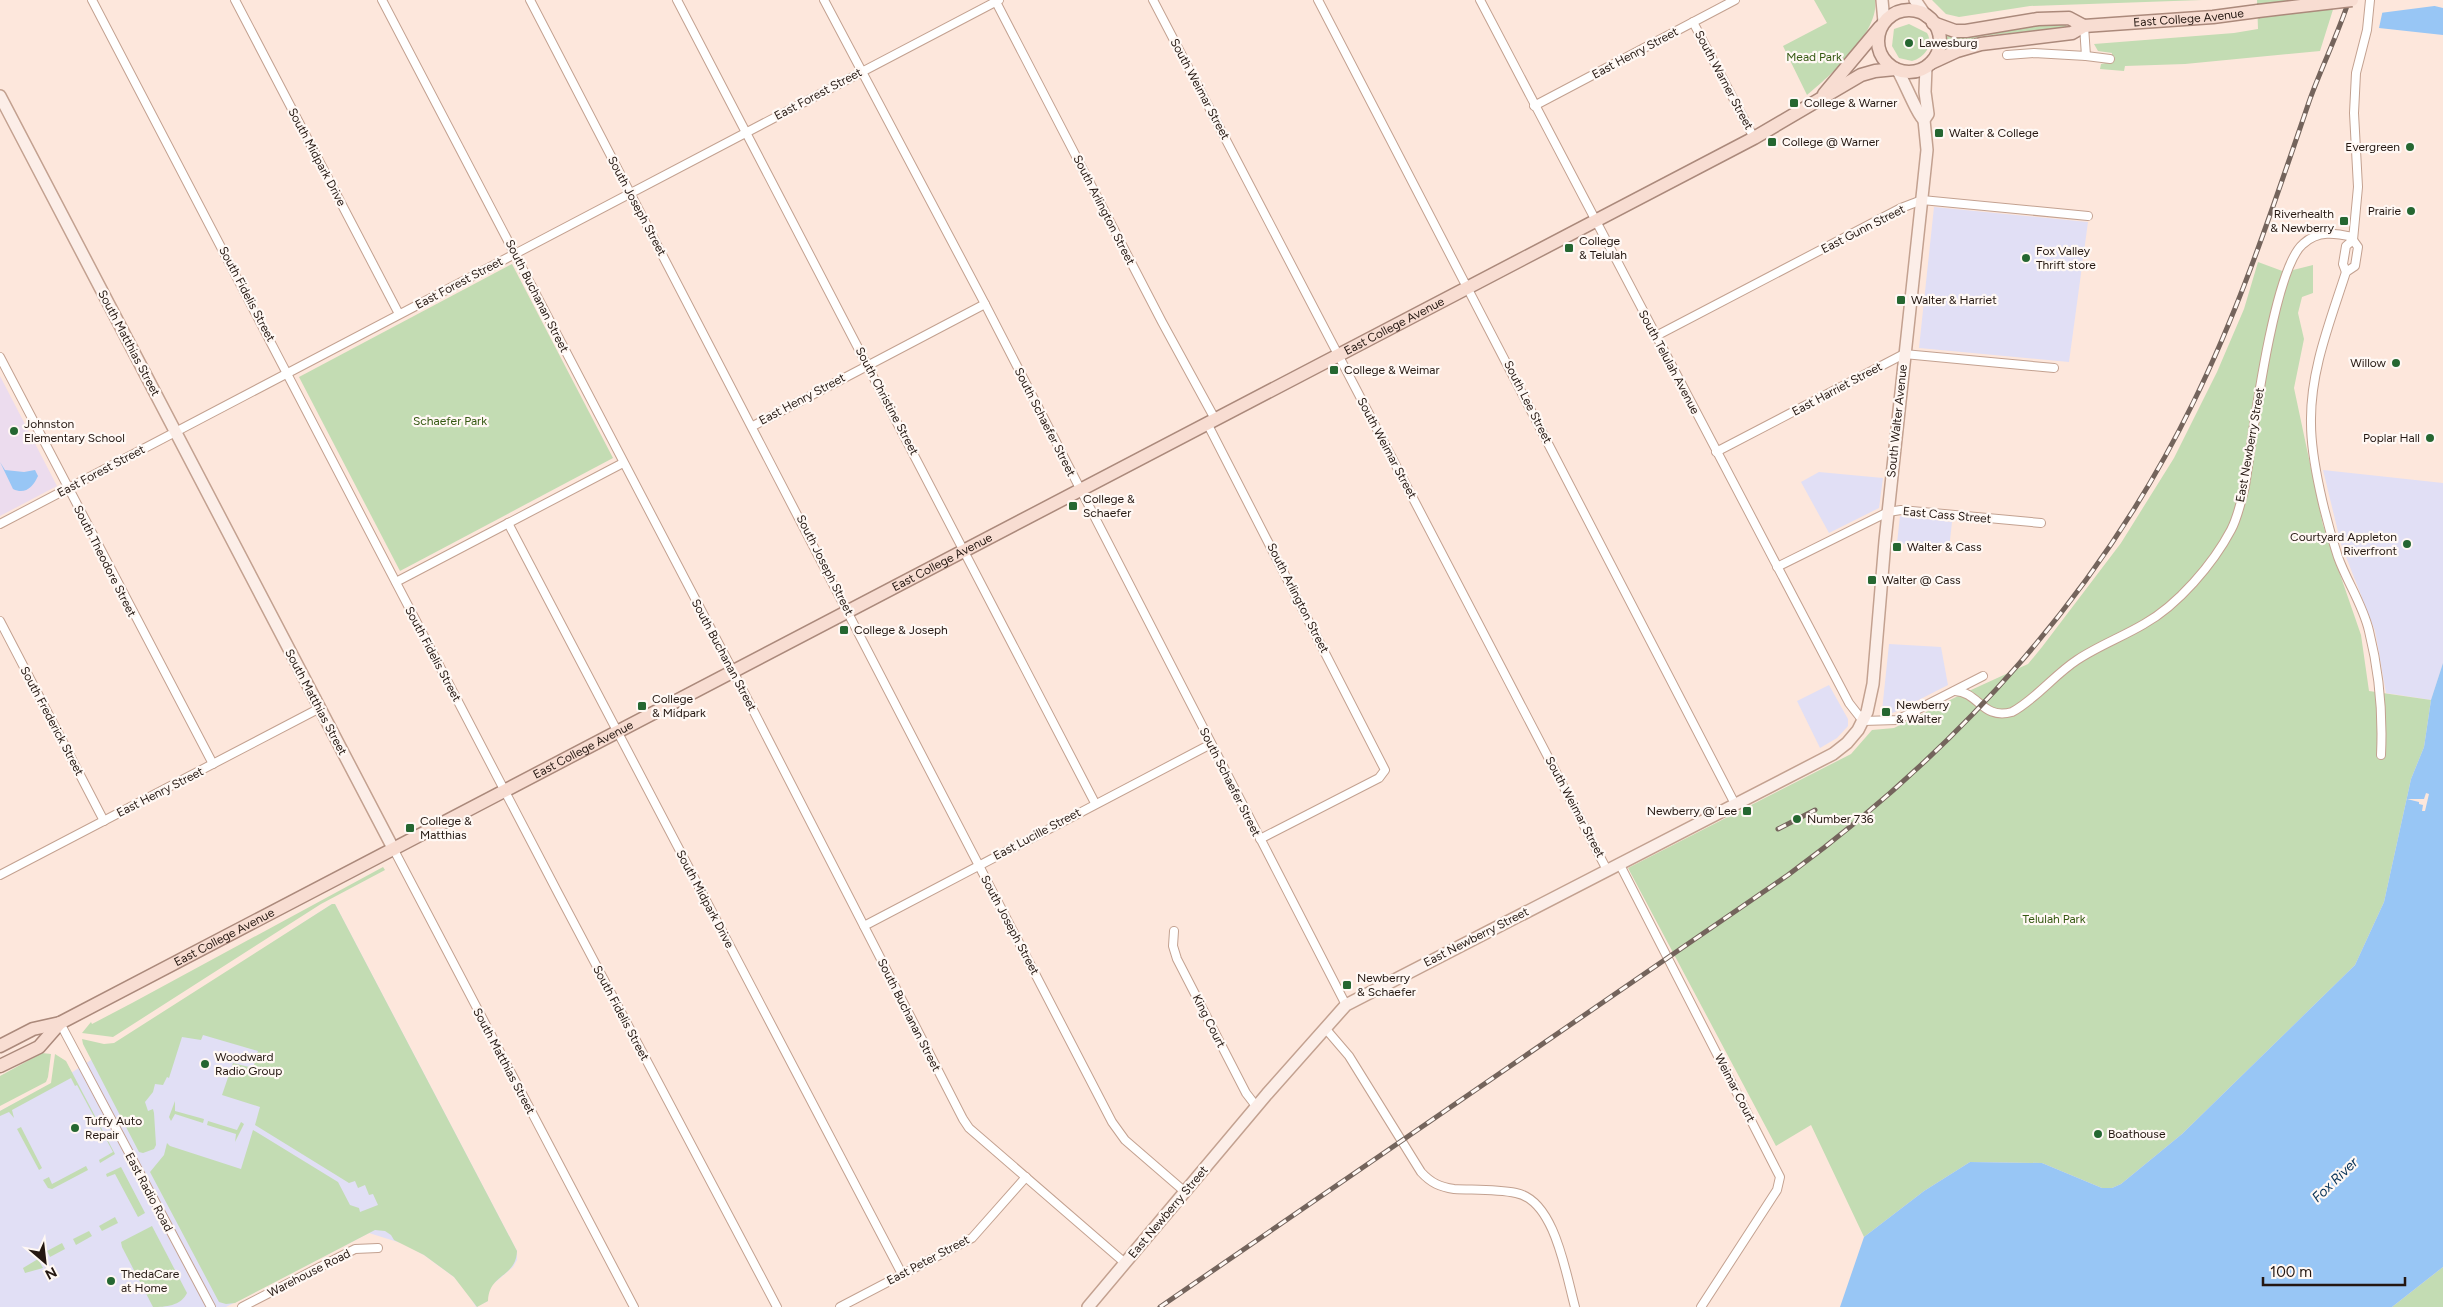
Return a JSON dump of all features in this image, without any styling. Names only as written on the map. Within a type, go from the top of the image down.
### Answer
[{"type":"main road","points":[[1882,0],[1880,49],[1885,60],[1897,70],[1915,72],[1929,65],[1939,41],[1930,19],[1915,0]]},
{"type":"main road","name":"East College Avenue","points":[[1929,65],[1973,45],[1999,40],[2072,33],[2084,26],[2213,17],[2352,0]]},
{"type":"main road","points":[[1882,24],[1891,16],[1905,11],[1918,12],[1930,19]]},
{"type":"main road","name":"East College Avenue","points":[[1930,19],[1956,31],[2038,19],[2069,18],[2084,26]]},
{"type":"main road","name":"East College Avenue","points":[[1821,98],[1882,24]]},
{"type":"main road","name":"South Walter Avenue","points":[[1863,721],[1870,698],[1878,642],[1888,512],[1922,200],[1926,150],[1924,120],[1928,114],[1925,92],[1929,65]]},
{"type":"main road","name":"East College Avenue","points":[[0,1046],[33,1029],[60,1023],[394,850],[963,550],[1754,138],[1868,72],[1897,70]]},
{"type":"main road","name":"South Walter Avenue","points":[[1897,70],[1908,88],[1919,117],[1924,120]]},
{"type":"main road","name":"South Matthias Street","points":[[0,96],[394,850]]},
{"type":"main road","name":"East Newberry Street","points":[[1088,1307],[1256,1106],[1346,1005],[1833,754],[1847,743],[1863,721]]},
{"type":"main road","name":"East College Avenue","points":[[0,1066],[39,1046],[60,1023]]},
{"type":"street","name":"South Fidelis Street","points":[[92,0],[777,1307]]},
{"type":"street","name":"South Midpark Drive","points":[[235,0],[399,314]]},
{"type":"street","name":"South Buchanan Street","points":[[382,0],[516,253],[963,1119],[969,1128],[1125,1263]]},
{"type":"street","name":"South Joseph Street","points":[[530,0],[849,611],[1115,1128],[1125,1140],[1184,1191]]},
{"type":"street","name":"South Christine Street","points":[[677,0],[1095,803]]},
{"type":"street","name":"South Schaefer Street","points":[[824,0],[985,304],[1346,1005]]},
{"type":"street","name":"East Forest Street","points":[[0,524],[996,0]]},
{"type":"street","name":"South Arlington Street","points":[[996,0],[1162,322],[1386,770],[1384,774],[1260,839]]},
{"type":"street","name":"South Weimar Street","points":[[1153,0],[1608,870]]},
{"type":"street","name":"South Lee Street","points":[[1318,0],[1735,804]]},
{"type":"street","name":"South Telulah Avenue","points":[[1480,0],[1841,690],[1863,721]]},
{"type":"street","name":"East Henry Street","points":[[1534,106],[1735,0]]},
{"type":"street","points":[[2370,0],[2367,30],[2356,73],[2354,113],[2358,187],[2353,238],[2358,247],[2354,266],[2346,272],[2316,369],[2312,394],[2311,438],[2314,462],[2333,541],[2369,629],[2378,670],[2382,722],[2381,755]]},
{"type":"street","name":"South Warner Street","points":[[1693,22],[1754,138]]},
{"type":"street","points":[[2084,26],[2086,56]]},
{"type":"street","points":[[2007,55],[2034,53],[2110,59]]},
{"type":"street","name":"East Gunn Street","points":[[1656,336],[1901,208],[1922,200],[2088,216]]},
{"type":"street","name":"East Newberry Street","points":[[1954,690],[1968,694],[1986,710],[1999,714],[2012,712],[2073,662],[2163,613],[2179,598],[2218,550],[2232,529],[2245,486],[2275,314],[2295,253],[2303,244],[2319,235],[2336,233],[2353,238]]},
{"type":"street","points":[[2346,272],[2342,264],[2346,246],[2353,238]]},
{"type":"street","name":"East Henry Street","points":[[753,426],[985,304]]},
{"type":"street","points":[[1904,354],[2054,368]]},
{"type":"street","name":"East Harriet Street","points":[[1716,452],[1904,354]]},
{"type":"street","name":"South Theodore Street","points":[[0,357],[213,764]]},
{"type":"street","points":[[396,582],[623,463]]},
{"type":"street","name":"East Cass Street","points":[[1777,567],[1888,512],[1901,510],[2041,523]]},
{"type":"street","name":"South Midpark Drive","points":[[508,523],[902,1274]]},
{"type":"street","name":"South Frederick Street","points":[[0,621],[104,821]]},
{"type":"street","points":[[1863,721],[1897,720],[1982,676]]},
{"type":"street","name":"East Henry Street","points":[[0,875],[320,708]]},
{"type":"street","name":"East Lucille Street","points":[[864,926],[1095,803],[1211,744]]},
{"type":"street","name":"South Matthias Street","points":[[394,850],[634,1307]]},
{"type":"street","name":"Weimar Court","points":[[1619,864],[1780,1177],[1777,1190],[1701,1307]]},
{"type":"street","name":"King Court","points":[[1174,931],[1173,946],[1178,959],[1246,1093],[1256,1106]]},
{"type":"street","name":"East Radio Road","points":[[60,1023],[211,1307]]},
{"type":"street","points":[[1325,1028],[1349,1056],[1420,1172],[1429,1180],[1444,1188],[1516,1193],[1530,1199],[1540,1208],[1550,1225],[1575,1307]]},
{"type":"street","name":"East Peter Street","points":[[840,1307],[972,1238],[1026,1177]]},
{"type":"street","name":"Warehouse Road","points":[[242,1307],[355,1249],[378,1248]]},
{"type":"shaded area","points":[[1934,207],[2088,222],[2069,362],[1919,348]]},
{"type":"shaded area","name":"Johnston Elementary School","points":[[0,376],[57,486],[0,516]]},
{"type":"shaded area","points":[[2323,470],[2443,483],[2443,663],[2431,700],[2386,693],[2375,631],[2341,544]]},
{"type":"shaded area","points":[[1819,472],[1883,478],[1879,508],[1829,533],[1801,482]]},
{"type":"shaded area","points":[[1900,516],[1952,522],[1949,549],[1897,543]]},
{"type":"shaded area","points":[[1889,644],[1941,647],[1948,685],[1895,712],[1889,714],[1882,711]]},
{"type":"shaded area","points":[[1829,685],[1848,719],[1848,726],[1837,738],[1820,748],[1797,701]]},
{"type":"shaded area","points":[[332,904],[335,904],[517,1251],[517,1260],[513,1267],[492,1285],[488,1292],[488,1301],[476,1307],[468,1293],[454,1277],[424,1255],[404,1244],[369,1233],[226,1307],[0,1307],[0,1111],[71,1073]]},
{"type":"green space","name":"Mead Park","points":[[1814,0],[1875,0],[1870,26],[1862,39],[1840,65],[1807,95],[1783,46],[1827,23]]},
{"type":"green space","points":[[1932,0],[2202,0],[2030,6],[1959,17],[1946,14]]},
{"type":"green space","points":[[2257,0],[2336,0],[2320,51],[2185,64],[2125,66],[2124,71],[2100,69],[2101,64],[2111,62],[2112,53],[2098,51],[2094,44],[2234,33],[2258,29]]},
{"type":"green space","points":[[1909,24],[1927,33],[1929,38],[1927,50],[1920,57],[1912,61],[1899,58],[1892,46],[1894,29]]},
{"type":"green space","points":[[2056,24],[2066,25],[2066,27],[1982,36],[1946,48],[1944,46],[1946,34]]},
{"type":"green space","name":"Telulah Park","points":[[2258,262],[2285,272],[2313,265],[2313,293],[2302,297],[2298,313],[2304,339],[2294,388],[2323,525],[2361,635],[2369,691],[2431,700],[2424,747],[2411,779],[2384,902],[2355,965],[2182,1134],[2121,1184],[2112,1188],[2102,1188],[2042,1163],[1970,1162],[1924,1191],[1864,1237],[1811,1125],[1776,1146],[1628,868],[1851,754],[1872,730],[1894,728],[2028,664],[2121,543],[2174,458],[2217,372],[2244,309]]},
{"type":"green space","name":"Schaefer Park","points":[[512,264],[613,458],[400,571],[299,377]]},
{"type":"green space","points":[[383,867],[385,870],[321,904],[113,1037],[82,1033],[91,1022],[92,1024],[132,1003]]},
{"type":"green space","points":[[332,904],[335,904],[517,1251],[516,1260],[512,1266],[493,1285],[489,1292],[488,1301],[477,1307],[454,1277],[424,1255],[394,1240],[385,1231],[375,1230],[235,1303],[226,1304],[219,1302],[150,1172],[164,1155],[167,1143],[170,1146],[241,1169],[253,1130],[338,1182],[350,1205],[359,1208],[360,1212],[378,1205],[373,1194],[369,1195],[365,1185],[358,1188],[355,1181],[349,1183],[255,1125],[260,1107],[222,1095],[233,1063],[253,1068],[258,1051],[203,1035],[201,1040],[182,1037],[169,1078],[167,1077],[163,1085],[155,1084],[153,1092],[145,1102],[148,1111],[153,1109],[156,1145],[154,1149],[143,1153],[139,1152],[83,1044],[82,1039],[104,1044],[114,1043]]},
{"type":"green space","points":[[42,1053],[51,1054],[46,1082],[0,1106],[0,1076]]},
{"type":"green space","points":[[55,1054],[66,1061],[115,1154],[100,1163],[99,1160],[113,1152],[77,1085],[75,1086],[71,1078],[12,1110],[14,1118],[9,1112],[0,1116],[0,1111],[51,1083]]},
{"type":"green space","points":[[175,1101],[175,1111],[204,1119],[203,1123],[175,1114],[171,1121],[169,1117]]},
{"type":"green space","points":[[208,1121],[237,1130],[241,1122],[244,1124],[235,1142],[236,1134],[207,1125]]},
{"type":"green space","points":[[21,1127],[42,1168],[39,1170],[17,1129]]},
{"type":"green space","points":[[86,1166],[88,1170],[52,1189],[48,1188],[43,1180],[49,1177],[52,1184]]},
{"type":"green space","points":[[121,1167],[145,1213],[138,1217],[115,1174],[107,1177],[106,1174]]},
{"type":"green space","points":[[115,1217],[118,1223],[102,1231],[99,1226]]},
{"type":"green space","points":[[152,1226],[187,1293],[181,1301],[167,1306],[153,1307],[121,1242]]},
{"type":"green space","points":[[89,1231],[92,1236],[76,1245],[73,1239]]},
{"type":"green space","points":[[62,1243],[65,1249],[50,1257],[47,1251]]},
{"type":"green space","points":[[38,1259],[43,1268],[25,1273],[23,1268]]},
{"type":"green space","points":[[2443,1267],[2443,1307],[2392,1307]]},
{"type":"water","points":[[2385,0],[2418,2],[2443,8],[2443,35],[2379,28]]},
{"type":"water","points":[[0,462],[5,470],[24,472],[35,470],[38,476],[34,484],[28,489],[21,491],[13,489]]},
{"type":"water","name":"Fox River","points":[[2443,663],[2443,1267],[2392,1307],[1840,1307],[1864,1237],[1924,1191],[1970,1162],[2042,1163],[2102,1188],[2112,1188],[2121,1184],[2182,1134],[2355,965],[2384,902],[2411,779],[2424,747],[2431,700]]},
{"type":"pier","points":[[2383,0],[2421,0],[2442,5],[2380,13]]},
{"type":"pier","points":[[2426,793],[2429,794],[2425,811],[2422,811],[2423,805],[2419,804],[2419,802],[2407,799],[2424,799]]},
{"type":"railway","points":[[1160,1307],[1788,875],[1850,827],[1910,775],[1966,721],[2019,663],[2069,603],[2114,539],[2156,473],[2193,403],[2242,291],[2310,99],[2349,0]]},
{"type":"railway","points":[[1778,829],[1815,810]]},
{"type":"place","name":"Lawesburg","points":[[1909,43]]},
{"type":"place","name":"College & Warner","points":[[1794,103]]},
{"type":"place","name":"Walter & College","points":[[1939,133]]},
{"type":"place","name":"College @ Warner","points":[[1772,142]]},
{"type":"place","name":"Evergreen","points":[[2410,147]]},
{"type":"place","name":"Prairie","points":[[2411,211]]},
{"type":"place","name":"Riverhealth & Newberry","points":[[2344,221]]},
{"type":"place","name":"College & Telulah","points":[[1569,248]]},
{"type":"place","name":"Fox Valley Thrift store","points":[[2026,258]]},
{"type":"place","name":"Walter & Harriet","points":[[1901,300]]},
{"type":"place","name":"Willow","points":[[2396,363]]},
{"type":"place","name":"College & Weimar","points":[[1334,370]]},
{"type":"place","name":"Johnston Elementary School","points":[[14,431]]},
{"type":"place","name":"Poplar Hall","points":[[2430,438]]},
{"type":"place","name":"College & Schaefer","points":[[1073,506]]},
{"type":"place","name":"Courtyard Appleton Riverfront","points":[[2407,544]]},
{"type":"place","name":"Walter & Cass","points":[[1897,547]]},
{"type":"place","name":"Walter @ Cass","points":[[1872,580]]},
{"type":"place","name":"College & Joseph","points":[[844,630]]},
{"type":"place","name":"College & Midpark","points":[[642,706]]},
{"type":"place","name":"Newberry & Walter","points":[[1886,712]]},
{"type":"place","name":"Newberry @ Lee","points":[[1747,811]]},
{"type":"place","name":"Number 736","points":[[1797,819]]},
{"type":"place","name":"College & Matthias","points":[[410,828]]},
{"type":"place","name":"Newberry & Schaefer","points":[[1347,985]]},
{"type":"place","name":"Woodward Radio Group","points":[[205,1064]]},
{"type":"place","name":"Tuffy Auto Repair","points":[[75,1128]]},
{"type":"place","name":"Boathouse","points":[[2098,1134]]},
{"type":"place","name":"ThedaCare at Home","points":[[111,1281]]}]
